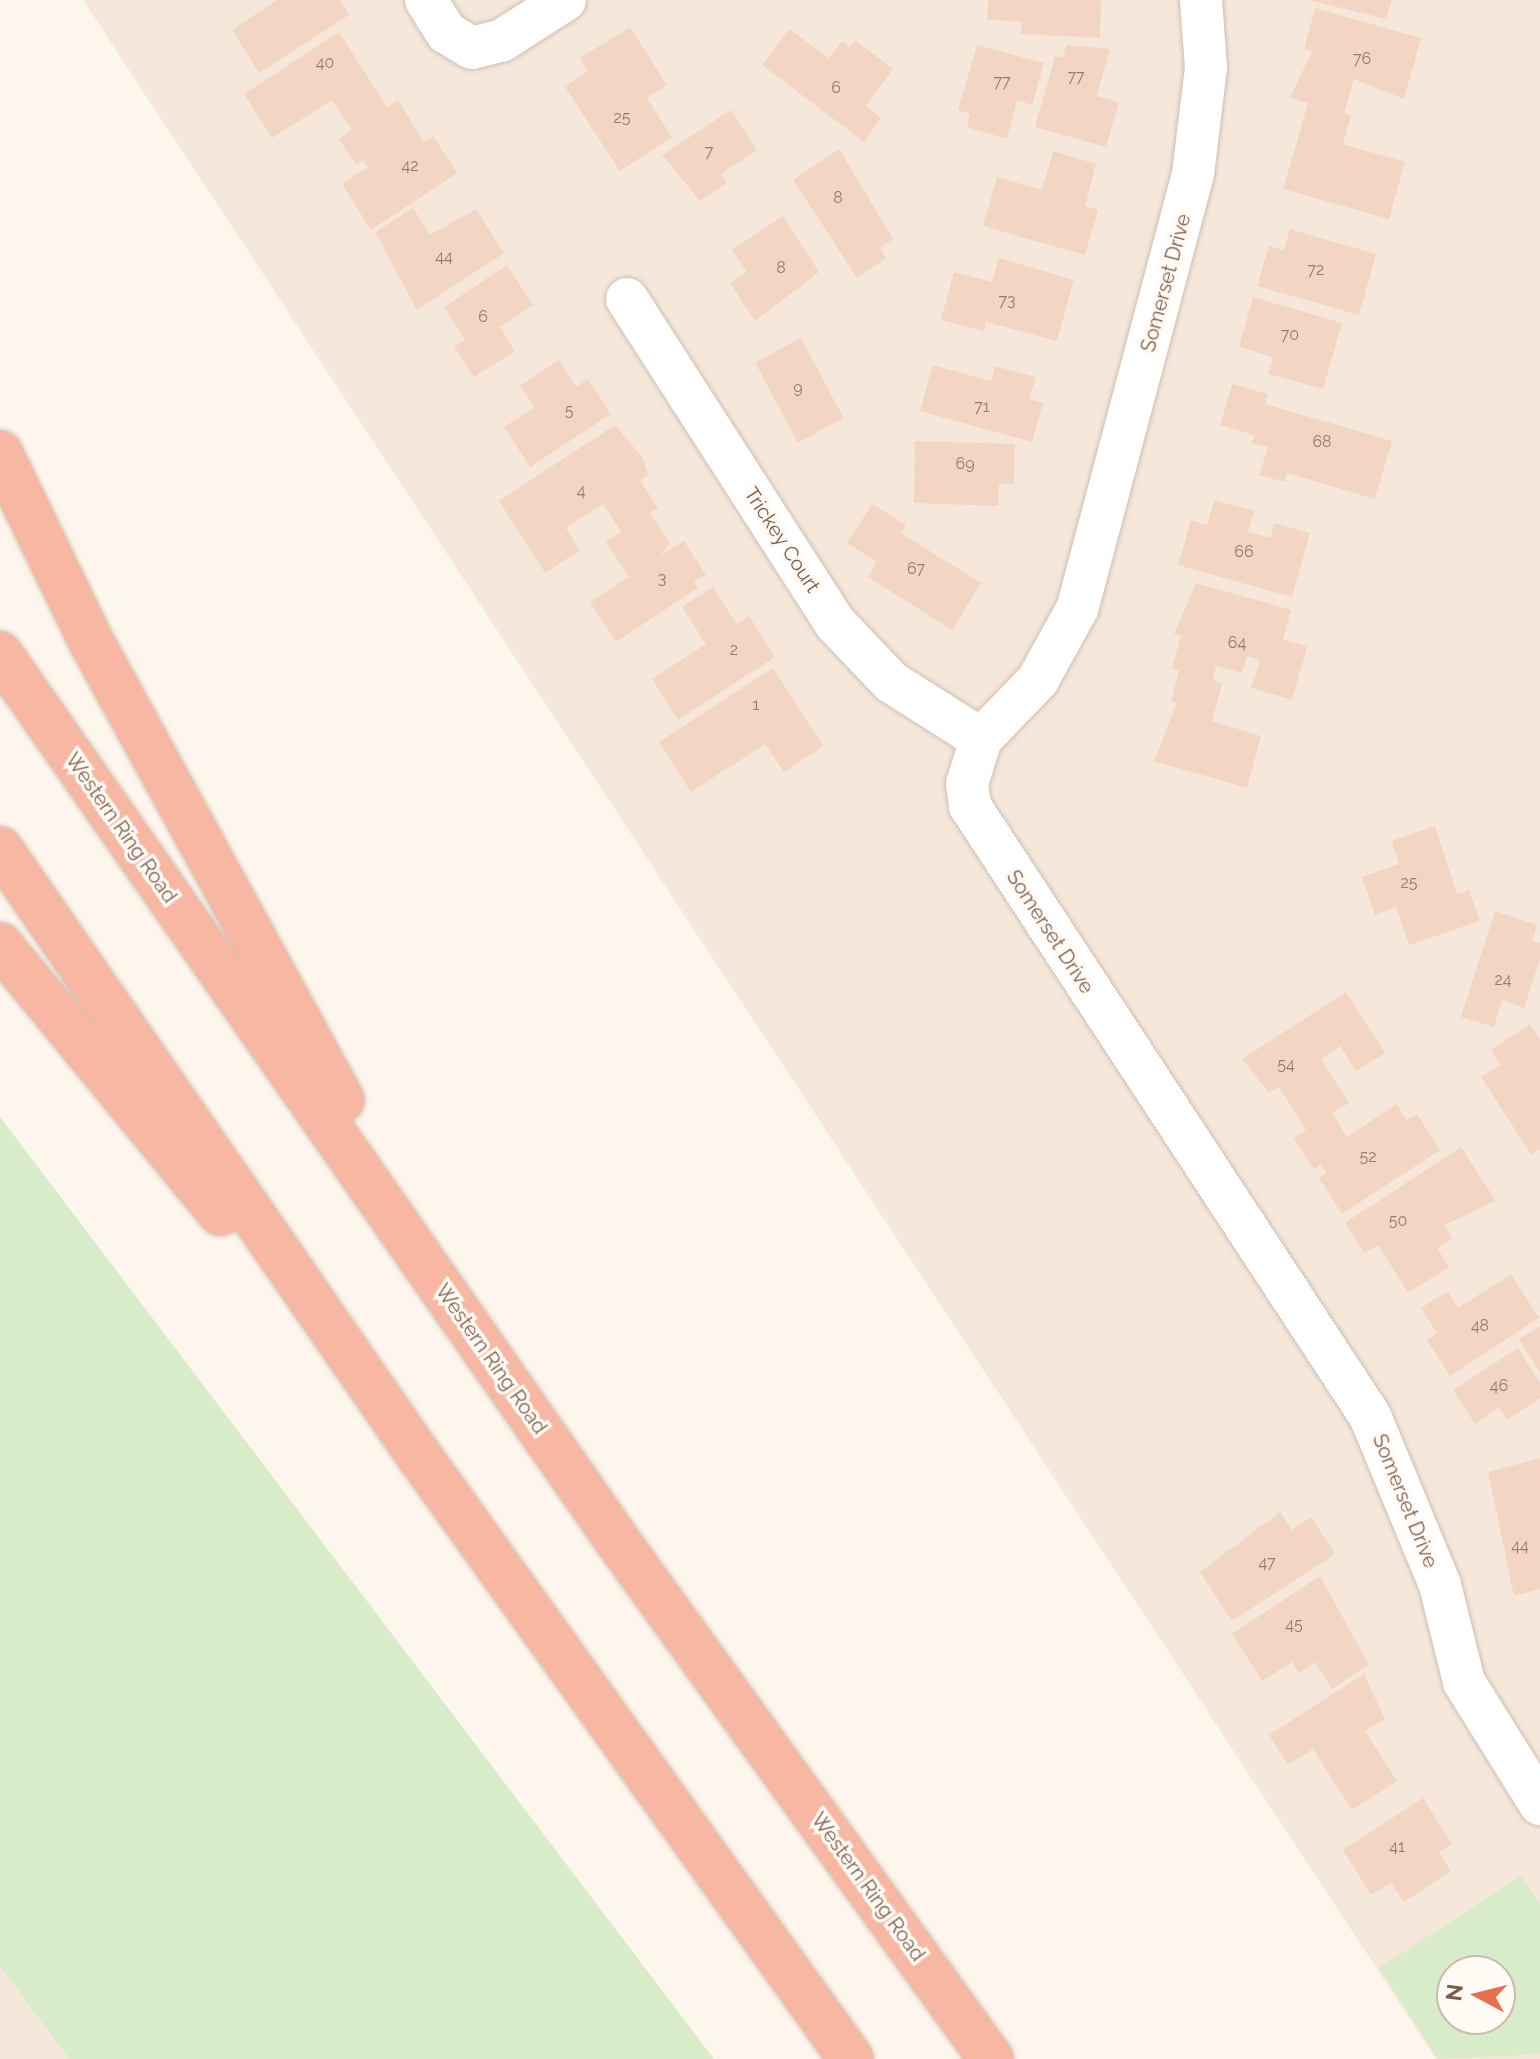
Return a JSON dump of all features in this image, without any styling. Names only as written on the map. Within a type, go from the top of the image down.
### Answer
[{"type":"highway","points":[[0,453],[92,643],[329,1079],[624,1550]]},
{"type":"highway","name":"Western Ring Road","points":[[0,654],[624,1550],[991,2059]]},
{"type":"highway","points":[[0,849],[417,1453],[851,2059]]},
{"type":"highway","points":[[0,945],[417,1453]]},
{"type":"street","points":[[426,0],[447,33],[472,48],[501,41],[565,0]]},
{"type":"street","name":"Somerset Drive","points":[[1201,0],[1206,68],[1193,174],[1077,609],[1038,680],[981,739],[967,784],[970,806],[1370,1416],[1440,1585],[1464,1682],[1540,1804]]},
{"type":"street","name":"Trickey Court","points":[[627,299],[836,624],[891,682],[981,739]]},
{"type":"shaded area","points":[[83,0],[1540,0],[1540,2059],[1436,2059]]},
{"type":"shaded area","points":[[0,1966],[69,2059],[0,2059]]},
{"type":"green space","points":[[0,1117],[714,2059],[69,2059],[0,1966]]},
{"type":"green space","points":[[1521,1876],[1540,1905],[1540,2054],[1438,2059],[1379,1968]]},
{"type":"building","points":[[277,0],[340,0],[349,15],[259,73],[232,30]]},
{"type":"building","points":[[988,0],[1101,0],[1100,38],[1021,34],[1021,21],[987,20]]},
{"type":"building","points":[[1309,0],[1392,0],[1386,19]]},
{"type":"building","points":[[1315,8],[1421,38],[1404,99],[1354,79],[1344,113],[1351,115],[1343,144],[1405,162],[1389,219],[1283,189],[1308,103],[1290,98],[1312,51],[1304,49]]},
{"type":"building","points":[[630,27],[667,85],[647,98],[672,137],[620,171],[565,87],[588,71],[580,58]]},
{"type":"building","points":[[789,29],[829,58],[842,41],[850,47],[855,40],[893,69],[866,106],[881,118],[864,142],[762,65]]},
{"type":"building","points":[[339,32],[387,107],[398,100],[424,142],[433,136],[457,173],[371,230],[342,184],[368,167],[363,160],[356,165],[339,139],[352,130],[332,100],[272,138],[244,94]]},
{"type":"building","points":[[977,45],[1044,63],[1032,105],[1017,100],[1007,139],[967,127],[970,114],[958,110]]},
{"type":"building","points":[[1066,45],[1110,49],[1097,96],[1119,102],[1106,147],[1035,127],[1055,56],[1063,58]]},
{"type":"building","points":[[731,110],[757,150],[721,174],[727,183],[700,201],[662,155]]},
{"type":"building","points":[[839,149],[893,239],[880,248],[886,258],[857,278],[793,180]]},
{"type":"building","points":[[1053,151],[1096,164],[1085,206],[1098,210],[1085,255],[983,226],[997,177],[1042,190]]},
{"type":"building","points":[[413,208],[430,235],[476,209],[504,253],[417,310],[375,232]]},
{"type":"building","points":[[783,216],[819,272],[755,321],[730,283],[747,272],[732,250]]},
{"type":"building","points":[[1290,229],[1376,254],[1359,315],[1257,286],[1269,246],[1284,250]]},
{"type":"building","points":[[999,258],[1074,280],[1057,341],[986,322],[984,331],[941,320],[954,272],[992,282]]},
{"type":"building","points":[[507,265],[533,305],[500,327],[515,351],[474,377],[454,346],[465,340],[444,307]]},
{"type":"building","points":[[1253,297],[1342,323],[1323,389],[1268,374],[1273,357],[1239,347]]},
{"type":"building","points":[[801,338],[844,418],[798,443],[755,362]]},
{"type":"building","points":[[559,360],[576,387],[588,379],[611,414],[530,467],[504,427],[535,407],[520,386]]},
{"type":"building","points":[[933,365],[991,381],[995,366],[1036,377],[1029,399],[1043,403],[1032,442],[920,411]]},
{"type":"building","points":[[1232,384],[1268,394],[1265,404],[1392,441],[1375,499],[1287,473],[1285,482],[1259,475],[1268,447],[1252,443],[1254,435],[1220,425]]},
{"type":"building","points":[[615,425],[643,458],[648,475],[640,480],[658,508],[650,513],[670,543],[660,556],[684,541],[706,575],[694,582],[698,588],[616,642],[590,602],[629,577],[606,542],[621,532],[603,504],[566,528],[580,550],[545,573],[499,501]]},
{"type":"building","points":[[915,441],[1015,444],[1014,484],[999,484],[998,506],[914,503]]},
{"type":"building","points":[[1214,500],[1254,511],[1248,532],[1271,538],[1274,523],[1310,533],[1292,597],[1178,565],[1191,520],[1207,525]]},
{"type":"building","points":[[872,504],[906,525],[901,533],[981,583],[952,630],[868,577],[877,562],[847,543]]},
{"type":"building","points":[[1196,583],[1291,610],[1283,640],[1307,646],[1292,700],[1251,688],[1260,660],[1247,656],[1242,673],[1216,666],[1213,680],[1222,683],[1212,721],[1261,736],[1247,788],[1154,761],[1177,702],[1171,701],[1179,671],[1172,668],[1181,636],[1174,634]]},
{"type":"building","points":[[713,587],[737,625],[749,616],[775,657],[678,720],[652,679],[706,644],[682,607]]},
{"type":"building","points":[[773,668],[823,746],[784,772],[765,744],[691,792],[659,742]]},
{"type":"building","points":[[1435,826],[1457,894],[1469,890],[1480,921],[1409,945],[1396,907],[1375,915],[1362,877],[1399,864],[1392,841]]},
{"type":"building","points":[[1495,911],[1537,925],[1532,941],[1540,943],[1540,959],[1524,1008],[1502,1000],[1494,1027],[1461,1017]]},
{"type":"building","points":[[1346,992],[1385,1053],[1356,1071],[1340,1046],[1321,1059],[1349,1103],[1332,1113],[1347,1137],[1396,1104],[1407,1120],[1417,1114],[1440,1150],[1342,1214],[1319,1178],[1327,1173],[1321,1164],[1314,1169],[1293,1138],[1306,1130],[1279,1087],[1269,1093],[1242,1059]]},
{"type":"building","points":[[1530,1024],[1540,1040],[1540,1149],[1531,1154],[1481,1077],[1500,1065],[1491,1050]]},
{"type":"building","points":[[1461,1147],[1496,1201],[1444,1225],[1452,1238],[1437,1248],[1449,1267],[1408,1293],[1378,1245],[1364,1253],[1345,1223]]},
{"type":"building","points":[[1511,1274],[1539,1318],[1450,1376],[1427,1340],[1437,1333],[1421,1308],[1448,1291],[1458,1308]]},
{"type":"building","points":[[1540,1326],[1540,1372],[1519,1339]]},
{"type":"building","points":[[1518,1348],[1540,1383],[1540,1398],[1507,1420],[1499,1407],[1475,1424],[1453,1390]]},
{"type":"building","points":[[1540,1458],[1540,1589],[1514,1596],[1488,1472]]},
{"type":"building","points":[[1280,1512],[1292,1530],[1311,1517],[1335,1554],[1232,1621],[1200,1572]]},
{"type":"building","points":[[1320,1576],[1369,1665],[1332,1689],[1315,1662],[1299,1673],[1292,1662],[1262,1681],[1232,1634]]},
{"type":"building","points":[[1364,1674],[1385,1719],[1365,1731],[1397,1781],[1352,1810],[1313,1749],[1288,1765],[1269,1735]]},
{"type":"building","points":[[1423,1798],[1452,1844],[1439,1852],[1451,1871],[1404,1902],[1391,1883],[1371,1895],[1343,1850]]}]
